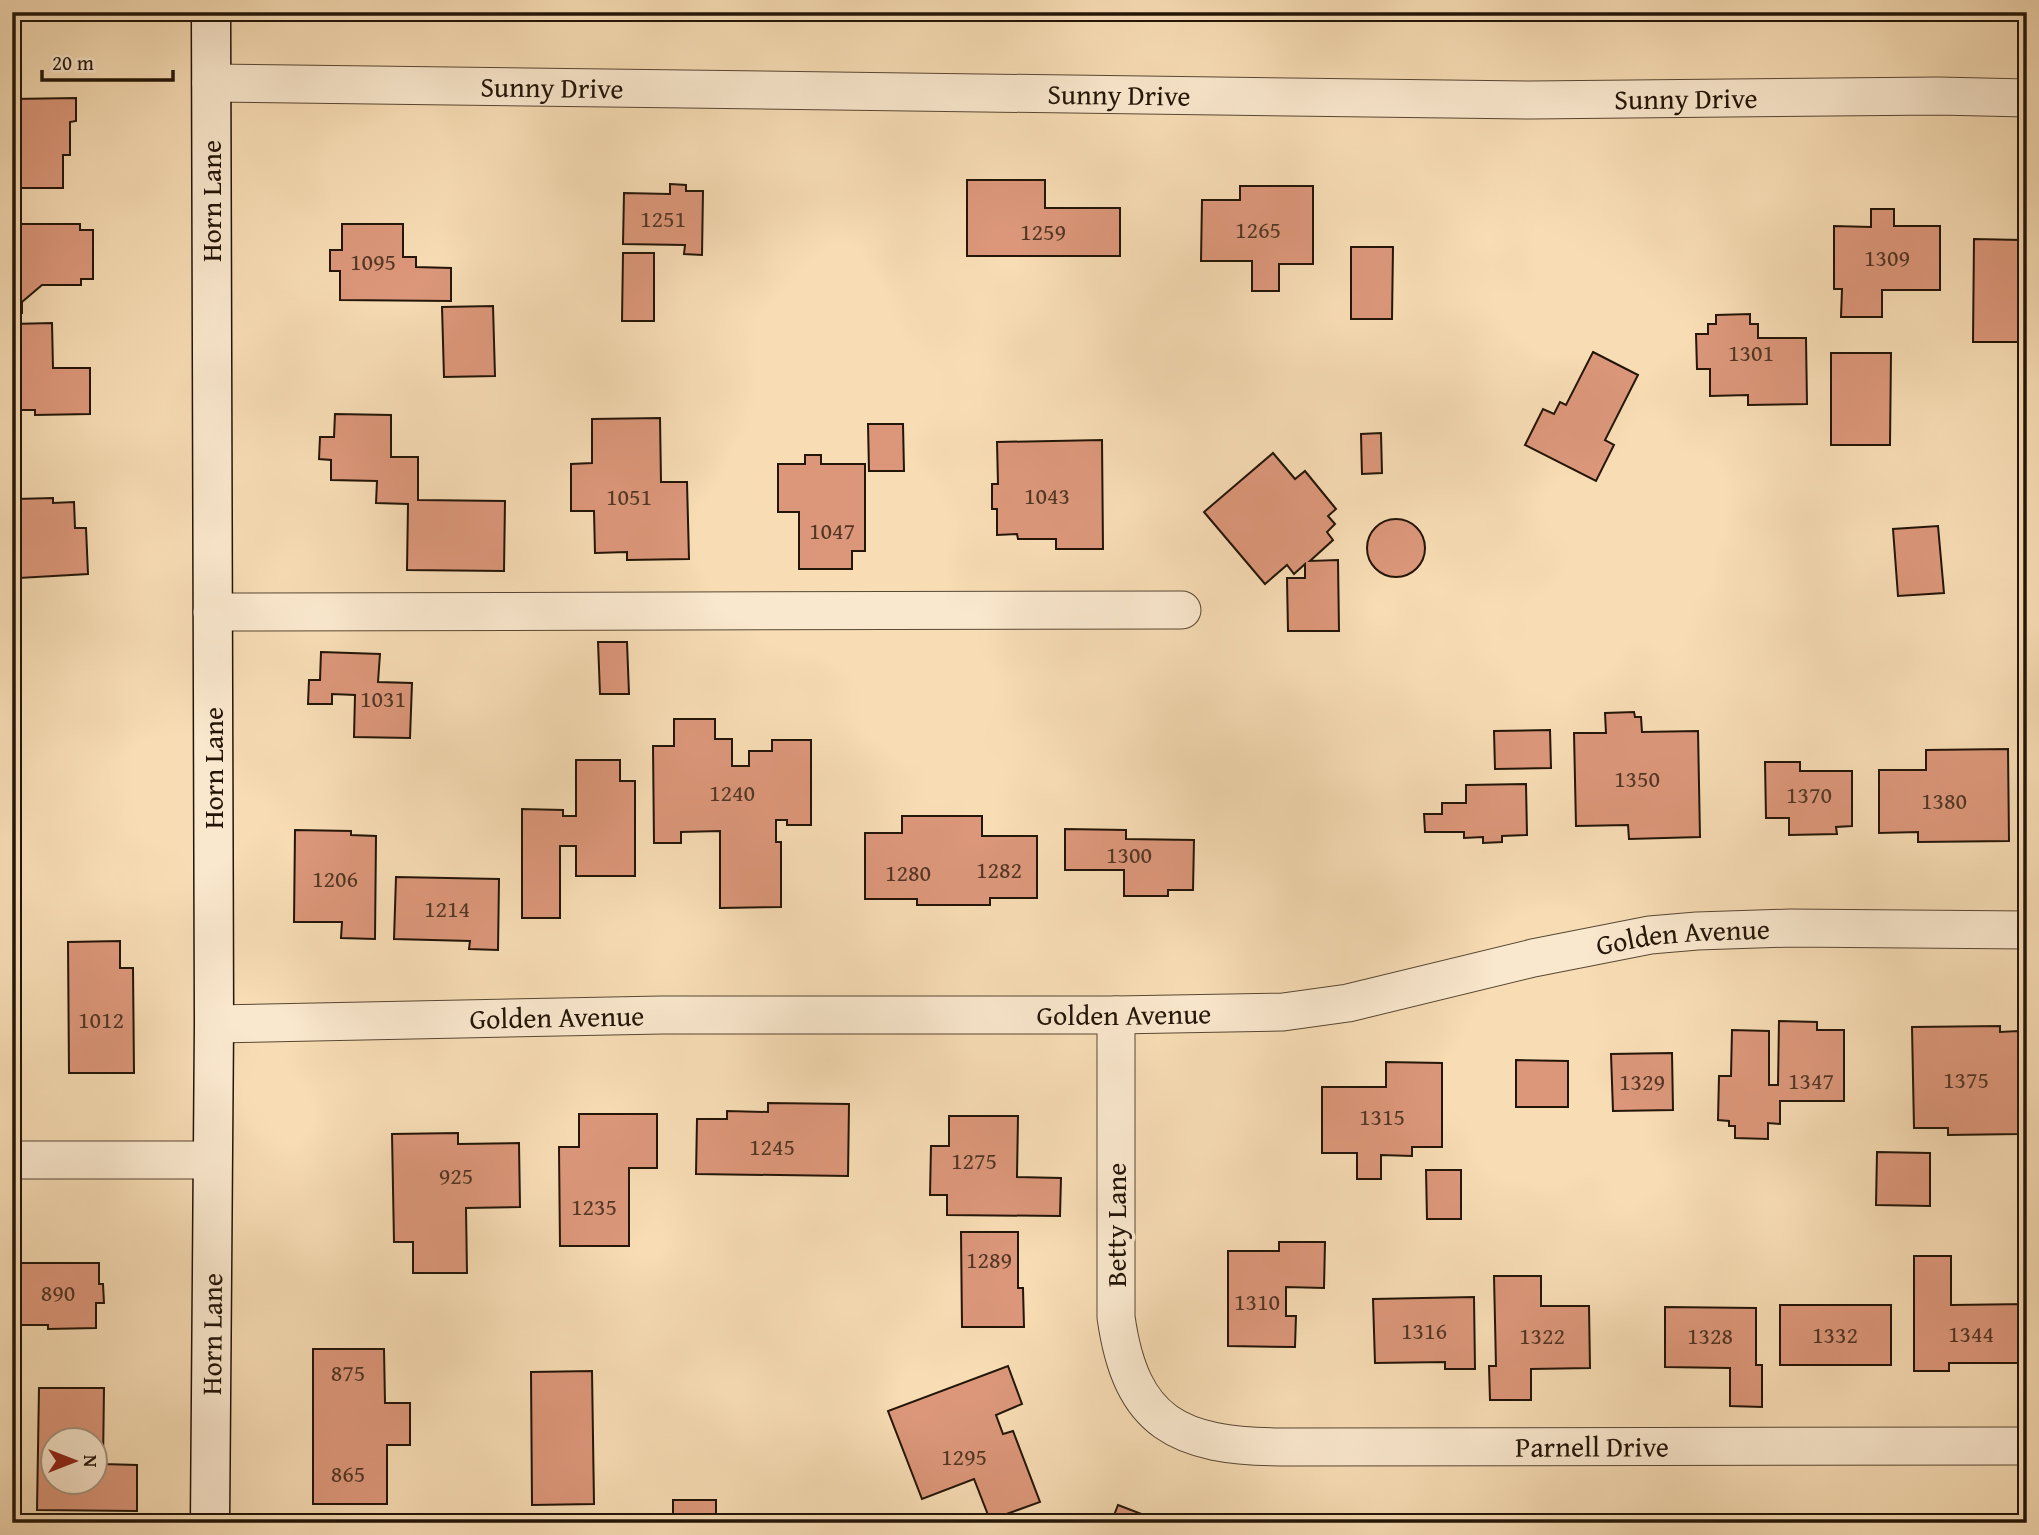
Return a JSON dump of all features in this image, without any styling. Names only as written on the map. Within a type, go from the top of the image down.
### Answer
[{"type":"street","name":"Horn Lane","points":[[210,1523],[214,1024],[211,12]]},
{"type":"street","name":"Sunny Drive","points":[[211,83],[1531,100],[1938,96],[2027,98]]},
{"type":"street","points":[[212,612],[1182,610]]},
{"type":"street","name":"Golden Avenue","points":[[214,1024],[662,1015],[1116,1015],[1283,1012],[1348,1003],[1534,958],[1650,935],[1790,928],[2027,930]]},
{"type":"street","name":"Betty Lane","points":[[1116,1015],[1116,1317],[1120,1344],[1129,1373],[1144,1403],[1163,1421]]},
{"type":"street","points":[[12,1160],[212,1160]]},
{"type":"street","name":"Parnell Drive","points":[[1163,1421],[1192,1435],[1220,1444],[1251,1447],[2027,1446]]},
{"type":"building","points":[[76,98],[76,121],[70,122],[70,155],[63,155],[63,188],[12,188],[12,99]]},
{"type":"building","points":[[967,180],[1045,180],[1045,208],[1120,208],[1120,256],[967,256]]},
{"type":"building","points":[[670,184],[686,185],[686,191],[703,191],[702,255],[684,254],[685,245],[623,244],[624,193],[670,194]]},
{"type":"building","points":[[1240,186],[1313,186],[1313,264],[1279,264],[1279,291],[1252,291],[1252,261],[1201,261],[1202,200],[1240,200]]},
{"type":"building","points":[[1871,209],[1894,209],[1894,226],[1940,226],[1940,290],[1882,290],[1882,317],[1841,317],[1842,289],[1834,289],[1834,226],[1871,227]]},
{"type":"building","points":[[12,224],[80,224],[80,230],[93,230],[93,279],[81,279],[81,285],[42,285],[22,302],[22,313],[12,313]]},
{"type":"building","points":[[342,224],[403,224],[403,257],[416,257],[416,267],[451,268],[451,301],[340,300],[340,271],[330,271],[330,250],[342,250]]},
{"type":"building","points":[[1974,239],[2021,240],[2020,285],[2025,285],[2024,342],[1973,342]]},
{"type":"building","points":[[1351,247],[1393,247],[1392,319],[1351,319]]},
{"type":"building","points":[[623,253],[654,253],[654,321],[622,321]]},
{"type":"building","points":[[493,306],[495,376],[444,377],[442,307]]},
{"type":"building","points":[[1750,314],[1750,324],[1758,324],[1758,338],[1806,338],[1807,404],[1748,405],[1748,395],[1710,396],[1710,369],[1697,369],[1696,334],[1708,334],[1708,324],[1716,324],[1716,315]]},
{"type":"building","points":[[52,323],[53,368],[90,368],[90,414],[35,415],[35,410],[17,410],[17,428],[12,428],[12,324]]},
{"type":"building","points":[[1593,352],[1638,375],[1605,440],[1614,445],[1596,481],[1525,445],[1543,409],[1554,414],[1560,402],[1566,405]]},
{"type":"building","points":[[1831,353],[1891,353],[1890,445],[1831,445]]},
{"type":"building","points":[[335,414],[391,415],[391,457],[418,457],[418,500],[505,501],[504,571],[407,570],[408,504],[376,503],[377,481],[331,480],[331,460],[319,459],[320,437],[334,437]]},
{"type":"building","points":[[660,418],[661,482],[687,482],[689,559],[627,560],[627,552],[595,553],[594,511],[571,511],[571,464],[592,463],[592,419]]},
{"type":"building","points":[[868,424],[903,424],[904,471],[869,471]]},
{"type":"building","points":[[1381,433],[1382,473],[1362,474],[1361,434]]},
{"type":"building","points":[[1102,440],[1103,549],[1056,549],[1056,539],[1018,539],[1017,534],[997,535],[997,509],[992,509],[992,484],[998,484],[997,442]]},
{"type":"building","points":[[1273,453],[1295,479],[1305,471],[1336,509],[1328,516],[1335,524],[1327,532],[1333,540],[1310,561],[1338,560],[1339,631],[1288,631],[1287,578],[1305,578],[1305,564],[1294,574],[1287,565],[1265,584],[1204,512]]},
{"type":"building","points":[[805,455],[821,455],[821,464],[865,464],[865,551],[852,551],[852,569],[799,569],[799,512],[778,512],[778,464],[805,464]]},
{"type":"building","points":[[53,498],[53,503],[74,502],[75,528],[86,528],[88,574],[19,578],[16,499]]},
{"type":"building","points":[[1390,519],[1402,519],[1417,527],[1425,542],[1425,554],[1417,569],[1402,577],[1390,577],[1375,569],[1367,554],[1367,542],[1375,527]]},
{"type":"building","points":[[1938,526],[1944,593],[1898,596],[1893,529]]},
{"type":"building","points":[[2019,638],[2027,638],[2027,671],[2019,671]]},
{"type":"building","points":[[598,642],[627,642],[629,694],[600,694]]},
{"type":"building","points":[[321,652],[380,654],[378,682],[412,683],[410,738],[354,737],[355,695],[332,694],[332,704],[308,704],[309,680],[320,680]]},
{"type":"building","points":[[1634,712],[1635,717],[1641,717],[1642,732],[1698,731],[1700,837],[1629,839],[1628,825],[1576,826],[1574,733],[1606,733],[1605,713]]},
{"type":"building","points":[[674,719],[715,719],[715,739],[732,739],[732,766],[749,766],[749,751],[772,751],[772,740],[811,740],[811,825],[787,825],[787,820],[776,820],[776,842],[781,842],[781,907],[720,908],[720,831],[681,832],[681,843],[654,843],[653,746],[674,746]]},
{"type":"building","points":[[1550,730],[1551,768],[1495,769],[1494,731]]},
{"type":"building","points":[[2008,749],[2009,841],[1918,842],[1918,832],[1879,833],[1879,770],[1926,770],[1926,750]]},
{"type":"building","points":[[576,760],[620,760],[620,781],[635,781],[635,876],[576,876],[576,846],[560,846],[560,918],[522,918],[522,809],[563,810],[563,816],[576,816]]},
{"type":"building","points":[[1765,762],[1800,762],[1800,771],[1852,771],[1852,826],[1836,827],[1837,834],[1789,835],[1789,818],[1766,818]]},
{"type":"building","points":[[12,775],[17,776],[16,820],[12,820]]},
{"type":"building","points":[[1526,784],[1527,835],[1502,836],[1502,842],[1483,843],[1483,837],[1464,838],[1464,832],[1425,832],[1424,814],[1442,814],[1442,803],[1466,803],[1466,785]]},
{"type":"building","points":[[902,816],[982,816],[982,836],[1037,836],[1037,898],[990,898],[990,905],[917,905],[917,899],[865,899],[865,833],[902,833]]},
{"type":"building","points":[[1065,829],[1126,830],[1126,839],[1194,840],[1193,890],[1168,890],[1168,896],[1124,896],[1124,870],[1065,870]]},
{"type":"building","points":[[295,830],[351,831],[351,835],[376,836],[375,939],[341,938],[342,922],[294,922]]},
{"type":"building","points":[[396,877],[499,879],[498,950],[469,949],[470,941],[394,939]]},
{"type":"building","points":[[120,941],[120,968],[133,968],[134,1073],[69,1073],[68,942]]},
{"type":"building","points":[[1779,1021],[1817,1022],[1817,1030],[1844,1030],[1844,1101],[1780,1101],[1780,1124],[1768,1123],[1768,1139],[1735,1138],[1735,1126],[1729,1126],[1729,1121],[1718,1120],[1719,1076],[1731,1076],[1732,1030],[1769,1031],[1769,1085],[1778,1085]]},
{"type":"building","points":[[2000,1026],[2000,1032],[2018,1031],[2019,1134],[1948,1135],[1948,1128],[1914,1128],[1912,1027]]},
{"type":"building","points":[[1672,1053],[1673,1110],[1613,1111],[1611,1054]]},
{"type":"building","points":[[1516,1060],[1568,1061],[1568,1107],[1516,1107]]},
{"type":"building","points":[[1386,1062],[1442,1063],[1442,1147],[1412,1147],[1412,1156],[1381,1155],[1381,1179],[1357,1179],[1357,1153],[1322,1153],[1322,1087],[1386,1087]]},
{"type":"building","points":[[768,1103],[849,1104],[848,1176],[696,1174],[697,1119],[727,1119],[727,1111],[768,1112]]},
{"type":"building","points":[[579,1114],[657,1114],[657,1168],[629,1168],[629,1246],[560,1246],[559,1147],[579,1147]]},
{"type":"building","points":[[949,1116],[1018,1116],[1017,1177],[1061,1178],[1060,1216],[947,1215],[947,1195],[930,1195],[931,1146],[949,1146]]},
{"type":"building","points":[[458,1133],[458,1144],[519,1143],[520,1207],[466,1208],[467,1273],[413,1273],[413,1242],[394,1242],[392,1134]]},
{"type":"building","points":[[1877,1152],[1930,1153],[1930,1206],[1876,1205]]},
{"type":"building","points":[[1426,1170],[1461,1170],[1461,1219],[1427,1219]]},
{"type":"building","points":[[961,1232],[1018,1232],[1018,1288],[1023,1288],[1024,1327],[962,1327]]},
{"type":"building","points":[[1279,1242],[1325,1242],[1324,1288],[1286,1287],[1286,1316],[1296,1316],[1295,1347],[1228,1346],[1228,1251],[1279,1251]]},
{"type":"building","points":[[1914,1256],[1951,1256],[1951,1305],[2027,1304],[2027,1363],[1949,1363],[1949,1371],[1914,1371]]},
{"type":"building","points":[[12,1263],[99,1263],[99,1284],[103,1284],[104,1303],[96,1303],[96,1328],[48,1329],[48,1325],[12,1325]]},
{"type":"building","points":[[1494,1276],[1541,1276],[1541,1306],[1589,1306],[1590,1368],[1531,1369],[1531,1400],[1490,1400],[1489,1366],[1496,1366]]},
{"type":"building","points":[[1474,1297],[1475,1369],[1445,1369],[1445,1362],[1375,1363],[1373,1299]]},
{"type":"building","points":[[1780,1305],[1891,1305],[1891,1365],[1780,1365]]},
{"type":"building","points":[[1665,1307],[1756,1308],[1756,1365],[1762,1365],[1762,1407],[1730,1406],[1730,1368],[1665,1367]]},
{"type":"building","points":[[313,1349],[384,1349],[385,1403],[410,1403],[410,1445],[387,1445],[387,1504],[313,1504]]},
{"type":"building","points":[[1008,1366],[1022,1404],[996,1415],[1003,1434],[1013,1431],[1040,1502],[990,1520],[974,1479],[922,1499],[888,1411]]},
{"type":"building","points":[[592,1371],[594,1504],[532,1505],[531,1372]]},
{"type":"building","points":[[39,1388],[104,1388],[104,1426],[38,1426]]},
{"type":"building","points":[[38,1449],[38,1496],[108,1496],[108,1464],[137,1465],[137,1511],[37,1510]]},
{"type":"building","points":[[673,1500],[716,1500],[716,1523],[673,1523]]},
{"type":"building","points":[[1118,1505],[1152,1518],[1150,1523],[1111,1523]]}]
